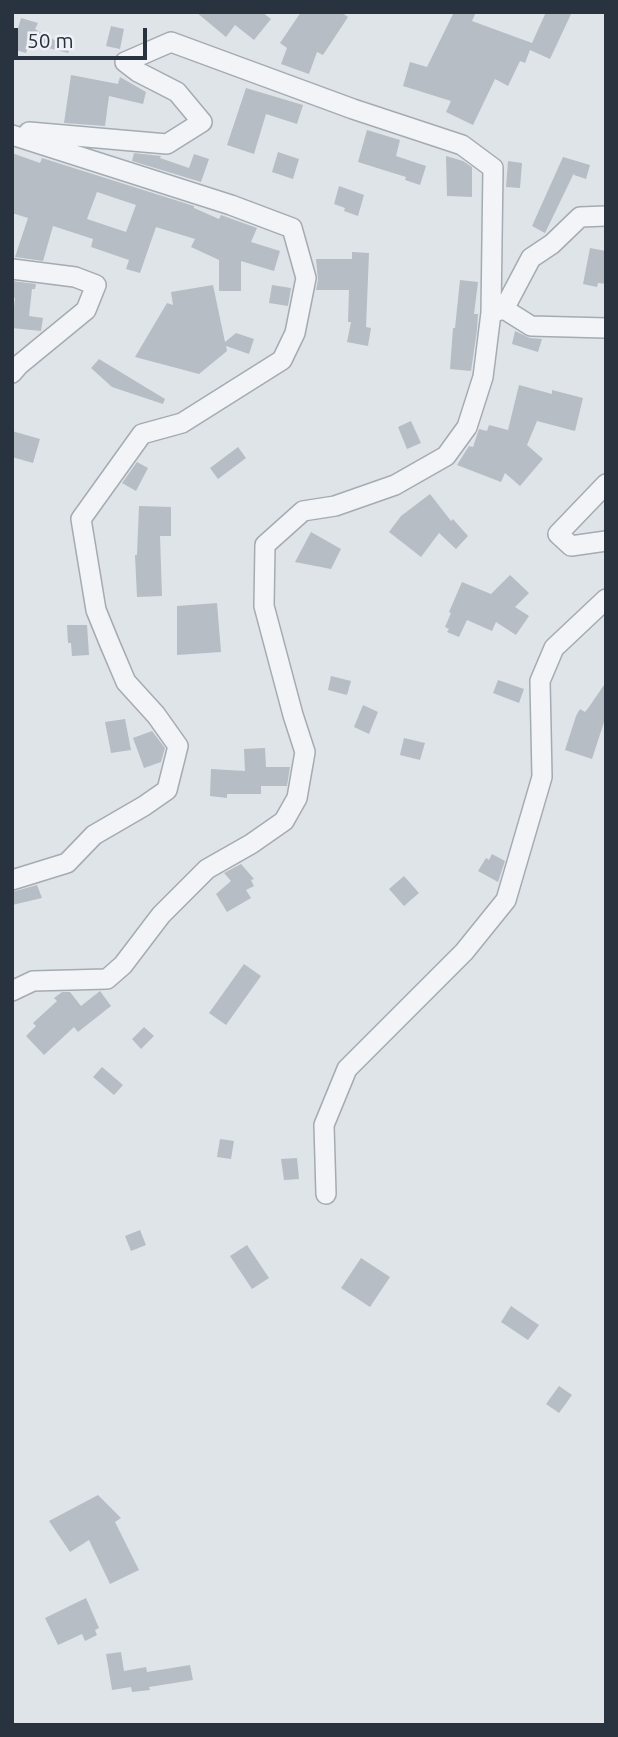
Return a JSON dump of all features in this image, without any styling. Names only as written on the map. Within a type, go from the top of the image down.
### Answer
[{"type":"street","points":[[12,133],[167,144],[202,122],[177,92],[138,72],[125,62],[171,42],[353,109],[462,145],[493,168],[498,311],[483,377],[467,427],[446,456],[395,485],[335,506],[303,511],[265,545],[264,606],[305,752],[297,798],[284,821],[207,869],[161,915],[123,965],[107,979],[33,981],[12,991]]},
{"type":"street","points":[[12,133],[231,205],[292,228],[306,278],[295,333],[282,360],[182,423],[142,434],[82,519],[96,610],[108,642],[126,682],[156,715],[178,746],[167,790],[94,835],[67,863],[12,880]]},
{"type":"street","points":[[498,311],[531,258],[552,244],[580,217],[606,216]]},
{"type":"street","points":[[12,269],[75,277],[96,285],[86,310],[12,373]]},
{"type":"street","points":[[498,311],[531,326],[606,328]]},
{"type":"street","points":[[606,484],[558,534],[571,547],[606,541]]},
{"type":"street","points":[[326,1194],[324,1125],[347,1069],[464,952],[506,900],[542,777],[540,681],[554,648],[606,599]]},
{"type":"street","points":[[586,617],[606,625]]},
{"type":"building","points":[[196,12],[262,12],[271,19],[254,40],[235,25],[226,37]]},
{"type":"building","points":[[301,12],[341,12],[348,17],[323,55],[317,52],[309,74],[281,64],[287,48],[280,43]]},
{"type":"building","points":[[454,12],[476,12],[472,21],[532,43],[546,12],[572,12],[550,59],[530,50],[525,63],[520,61],[508,86],[495,79],[473,125],[446,112],[451,101],[403,86],[410,62],[427,67]]},
{"type":"building","points":[[21,18],[38,23],[35,29],[70,49],[68,53],[29,43],[26,53],[12,49]]},
{"type":"building","points":[[111,26],[124,29],[120,49],[106,46]]},
{"type":"building","points":[[71,75],[118,84],[120,77],[146,92],[143,104],[109,96],[105,126],[64,123]]},
{"type":"building","points":[[246,88],[303,105],[297,124],[266,114],[254,154],[227,145]]},
{"type":"building","points":[[367,130],[400,140],[396,156],[426,166],[420,185],[405,180],[406,177],[358,162]]},
{"type":"building","points":[[278,152],[299,159],[293,179],[272,172]]},
{"type":"building","points":[[12,153],[40,163],[42,158],[194,206],[219,219],[221,215],[257,228],[251,242],[280,251],[274,271],[241,261],[241,291],[219,291],[219,260],[191,247],[195,239],[156,227],[140,273],[126,269],[129,260],[91,247],[93,239],[53,226],[43,261],[15,257],[28,218],[12,213]],"holes":[[[97,192],[136,205],[126,232],[87,219]]]},
{"type":"building","points":[[134,153],[161,156],[160,158],[189,168],[194,154],[209,159],[201,182],[132,161]]},
{"type":"building","points":[[446,156],[472,167],[472,197],[447,196]]},
{"type":"building","points":[[563,157],[590,165],[586,179],[574,173],[545,233],[532,226]]},
{"type":"building","points":[[508,161],[522,163],[520,188],[506,187]]},
{"type":"building","points":[[339,186],[364,195],[358,216],[334,204]]},
{"type":"building","points":[[590,248],[606,251],[606,284],[598,283],[597,287],[583,284]]},
{"type":"building","points":[[352,252],[369,253],[366,327],[371,328],[368,346],[347,342],[351,322],[348,322],[349,290],[316,290],[316,259],[352,259]]},
{"type":"building","points":[[460,280],[478,282],[474,314],[478,314],[477,330],[471,371],[450,369]]},
{"type":"building","points":[[12,281],[36,284],[35,289],[32,289],[29,316],[43,318],[41,331],[12,328],[15,298],[12,297]]},
{"type":"building","points":[[213,285],[225,342],[236,333],[254,339],[249,354],[226,346],[227,351],[199,374],[135,357],[167,303],[173,305],[171,292]]},
{"type":"building","points":[[272,285],[291,288],[288,306],[269,303]]},
{"type":"building","points":[[515,331],[530,338],[542,339],[538,352],[512,344]]},
{"type":"building","points":[[99,359],[165,399],[163,404],[112,387],[91,368]]},
{"type":"building","points":[[519,385],[552,394],[552,390],[583,398],[575,431],[537,421],[527,445],[543,459],[520,486],[505,473],[501,482],[457,465],[469,446],[473,447],[479,429],[487,431],[489,425],[508,430]]},
{"type":"building","points":[[411,421],[421,443],[407,449],[398,427]]},
{"type":"building","points":[[12,431],[40,439],[33,463],[12,457]]},
{"type":"building","points":[[238,447],[246,458],[218,479],[210,468]]},
{"type":"building","points":[[137,462],[148,468],[136,491],[122,483]]},
{"type":"building","points":[[430,494],[451,521],[453,519],[468,536],[456,549],[439,533],[421,557],[389,532],[401,516]]},
{"type":"building","points":[[139,506],[171,507],[171,536],[160,536],[162,596],[137,597],[135,555]]},
{"type":"building","points":[[311,532],[341,549],[331,569],[295,562]]},
{"type":"building","points":[[510,575],[529,593],[515,607],[529,616],[516,635],[496,622],[492,631],[467,620],[459,637],[447,632],[449,629],[445,627],[451,613],[449,612],[462,582],[491,594]]},
{"type":"building","points":[[217,603],[221,652],[177,655],[177,606]]},
{"type":"building","points":[[67,625],[87,625],[89,655],[72,656]]},
{"type":"building","points":[[331,676],[351,681],[347,695],[328,690]]},
{"type":"building","points":[[498,680],[524,689],[519,703],[493,693]]},
{"type":"building","points":[[606,682],[606,716],[592,759],[565,750],[580,709],[585,712]]},
{"type":"building","points":[[363,705],[378,712],[369,734],[354,727]]},
{"type":"building","points":[[125,719],[131,750],[111,753],[105,722]]},
{"type":"building","points":[[152,731],[165,748],[161,762],[144,768],[133,738]]},
{"type":"building","points":[[404,738],[425,743],[420,760],[400,755]]},
{"type":"building","points":[[265,748],[266,767],[290,767],[287,786],[261,786],[261,794],[227,794],[227,798],[210,796],[211,769],[245,771],[244,749]]},
{"type":"building","points":[[492,854],[505,861],[498,882],[478,871]]},
{"type":"building","points":[[241,864],[254,879],[251,880],[254,886],[246,890],[251,898],[227,912],[216,894],[231,881],[224,873]]},
{"type":"building","points":[[404,876],[419,893],[404,906],[389,889]]},
{"type":"building","points":[[37,885],[42,898],[12,905],[12,892]]},
{"type":"building","points":[[244,964],[261,976],[226,1025],[209,1013]]},
{"type":"building","points":[[100,991],[111,1006],[78,1032],[74,1027],[44,1055],[26,1036],[36,1026],[33,1023],[57,1001],[54,998],[62,992],[70,992],[81,1006]]},
{"type":"building","points":[[144,1027],[154,1036],[141,1049],[132,1039]]},
{"type":"building","points":[[102,1067],[123,1085],[114,1095],[93,1077]]},
{"type":"building","points":[[220,1139],[234,1141],[231,1159],[217,1157]]},
{"type":"building","points":[[297,1158],[299,1179],[284,1180],[281,1159]]},
{"type":"building","points":[[140,1230],[146,1245],[131,1251],[125,1236]]},
{"type":"building","points":[[247,1245],[269,1278],[252,1289],[230,1256]]},
{"type":"building","points":[[361,1258],[390,1277],[370,1307],[341,1288]]},
{"type":"building","points":[[511,1306],[539,1325],[528,1340],[501,1322]]},
{"type":"building","points":[[559,1386],[572,1395],[559,1413],[546,1404]]},
{"type":"building","points":[[98,1495],[121,1518],[115,1522],[139,1570],[110,1584],[89,1540],[70,1552],[49,1521]]},
{"type":"building","points":[[86,1598],[99,1628],[95,1630],[97,1635],[85,1641],[82,1634],[58,1645],[45,1618]]},
{"type":"building","points":[[121,1652],[124,1671],[146,1667],[147,1672],[190,1665],[193,1680],[149,1687],[150,1690],[132,1692],[131,1687],[112,1690],[106,1654]]}]
